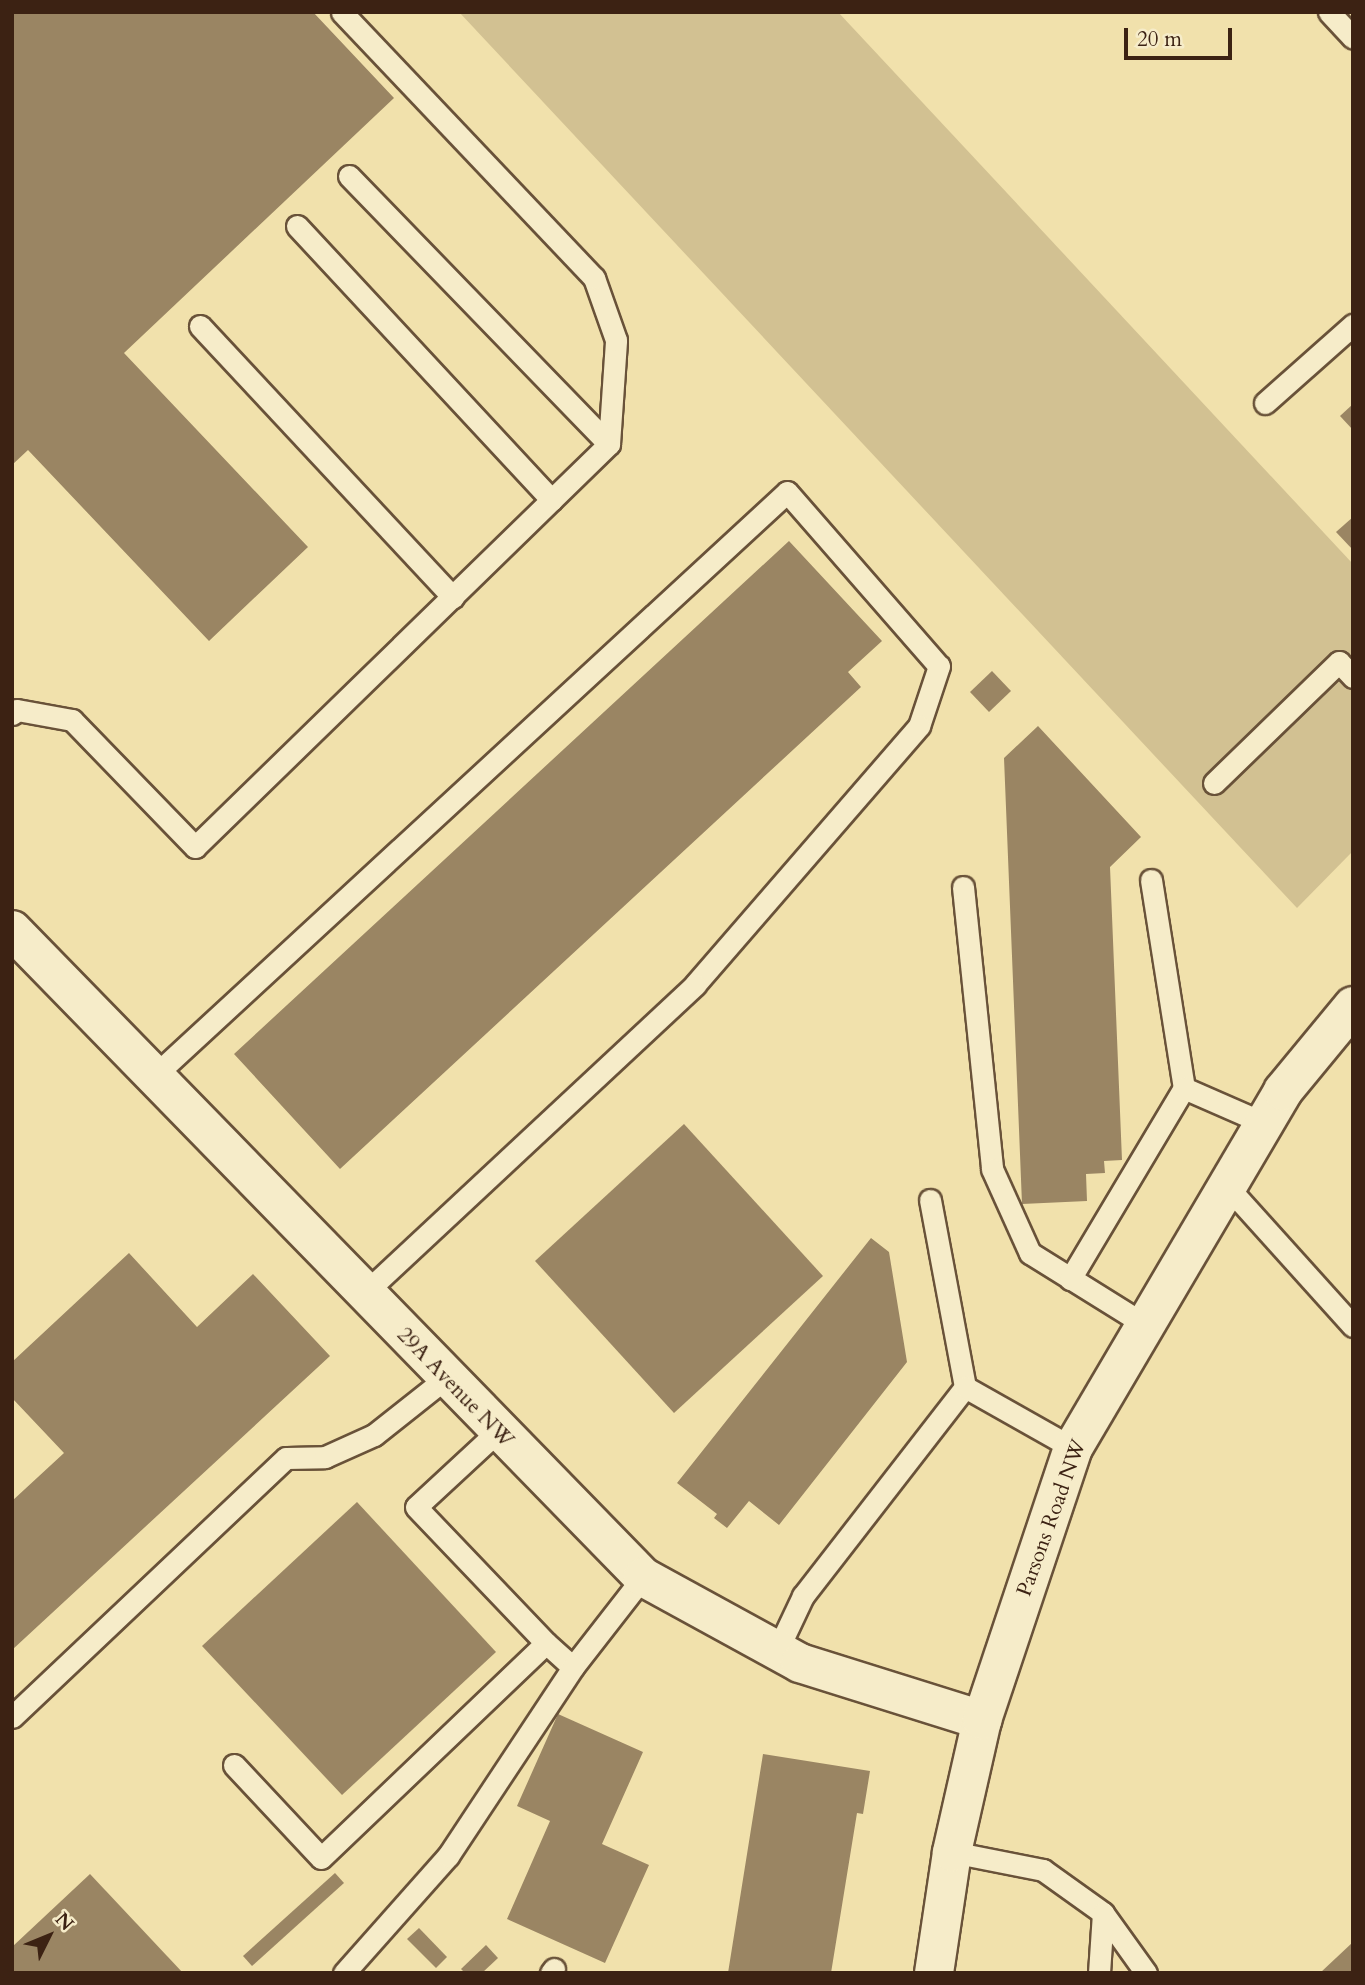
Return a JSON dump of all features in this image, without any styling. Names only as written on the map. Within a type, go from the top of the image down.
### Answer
[{"type":"street","name":"29A Avenue NW","points":[[12,930],[498,1432],[643,1577],[777,1651],[836,1676],[982,1720]]},
{"type":"street","name":"Parsons Road NW","points":[[934,1973],[952,1852],[982,1720],[1073,1448],[1225,1184],[1264,1123],[1353,1006]]},
{"type":"lane","points":[[12,714],[17,710],[72,720],[195,847],[609,444],[616,340],[594,278],[342,12]]},
{"type":"lane","points":[[1329,12],[1353,38]]},
{"type":"lane","points":[[349,176],[609,444]]},
{"type":"lane","points":[[298,226],[552,500]]},
{"type":"lane","points":[[1265,403],[1353,325]]},
{"type":"lane","points":[[200,326],[453,597]]},
{"type":"lane","points":[[153,1076],[787,492],[939,666],[919,726],[695,985],[364,1294]]},
{"type":"lane","points":[[1214,783],[1339,662],[1353,677]]},
{"type":"lane","points":[[1070,1279],[1184,1088],[1151,880]]},
{"type":"lane","points":[[963,887],[992,1169],[1030,1253],[1144,1324]]},
{"type":"lane","points":[[1184,1088],[1264,1123]]},
{"type":"lane","points":[[1225,1184],[1353,1326]]},
{"type":"lane","points":[[777,1651],[803,1596],[964,1387],[930,1200]]},
{"type":"lane","points":[[12,1717],[286,1458],[325,1457],[374,1435],[446,1378]]},
{"type":"lane","points":[[964,1387],[1073,1448]]},
{"type":"lane","points":[[498,1432],[416,1507],[546,1643],[573,1667]]},
{"type":"lane","points":[[344,1973],[448,1856],[573,1667],[643,1577]]},
{"type":"lane","points":[[234,1765],[321,1858],[546,1643]]},
{"type":"lane","points":[[952,1852],[1043,1870],[1103,1913],[1146,1973]]},
{"type":"lane","points":[[1099,1973],[1103,1913]]},
{"type":"shaded area","points":[[459,12],[838,12],[1353,564],[1353,851],[1297,908]]},
{"type":"building","points":[[12,12],[313,12],[394,98],[124,353],[308,547],[209,641],[28,450],[12,465]]},
{"type":"building","points":[[1353,404],[1353,430],[1340,416]]},
{"type":"building","points":[[1353,517],[1353,550],[1336,532]]},
{"type":"building","points":[[789,541],[882,641],[848,672],[861,687],[340,1169],[234,1054]]},
{"type":"building","points":[[992,671],[1011,691],[989,712],[970,692]]},
{"type":"building","points":[[1038,726],[1141,837],[1110,867],[1122,1160],[1104,1161],[1105,1173],[1086,1174],[1087,1201],[1022,1204],[1004,758]]},
{"type":"building","points":[[684,1124],[823,1276],[674,1413],[535,1261]]},
{"type":"building","points":[[871,1238],[889,1252],[907,1362],[779,1525],[749,1501],[727,1528],[714,1518],[717,1514],[677,1483]]},
{"type":"building","points":[[129,1253],[197,1327],[253,1274],[330,1356],[12,1650],[12,1501],[64,1453],[12,1398],[12,1362]]},
{"type":"building","points":[[357,1502],[496,1652],[342,1795],[202,1646]]},
{"type":"building","points":[[558,1714],[643,1752],[602,1844],[649,1865],[605,1963],[507,1919],[550,1821],[517,1806]]},
{"type":"building","points":[[763,1754],[870,1771],[863,1814],[857,1813],[831,1973],[728,1973]]},
{"type":"building","points":[[335,1873],[344,1883],[252,1966],[243,1956]]},
{"type":"building","points":[[90,1874],[183,1973],[12,1973],[12,1947]]},
{"type":"building","points":[[419,1928],[447,1957],[436,1968],[407,1939]]},
{"type":"building","points":[[1353,1942],[1353,1973],[1320,1973]]},
{"type":"building","points":[[486,1945],[498,1958],[482,1973],[465,1973],[461,1969]]}]
